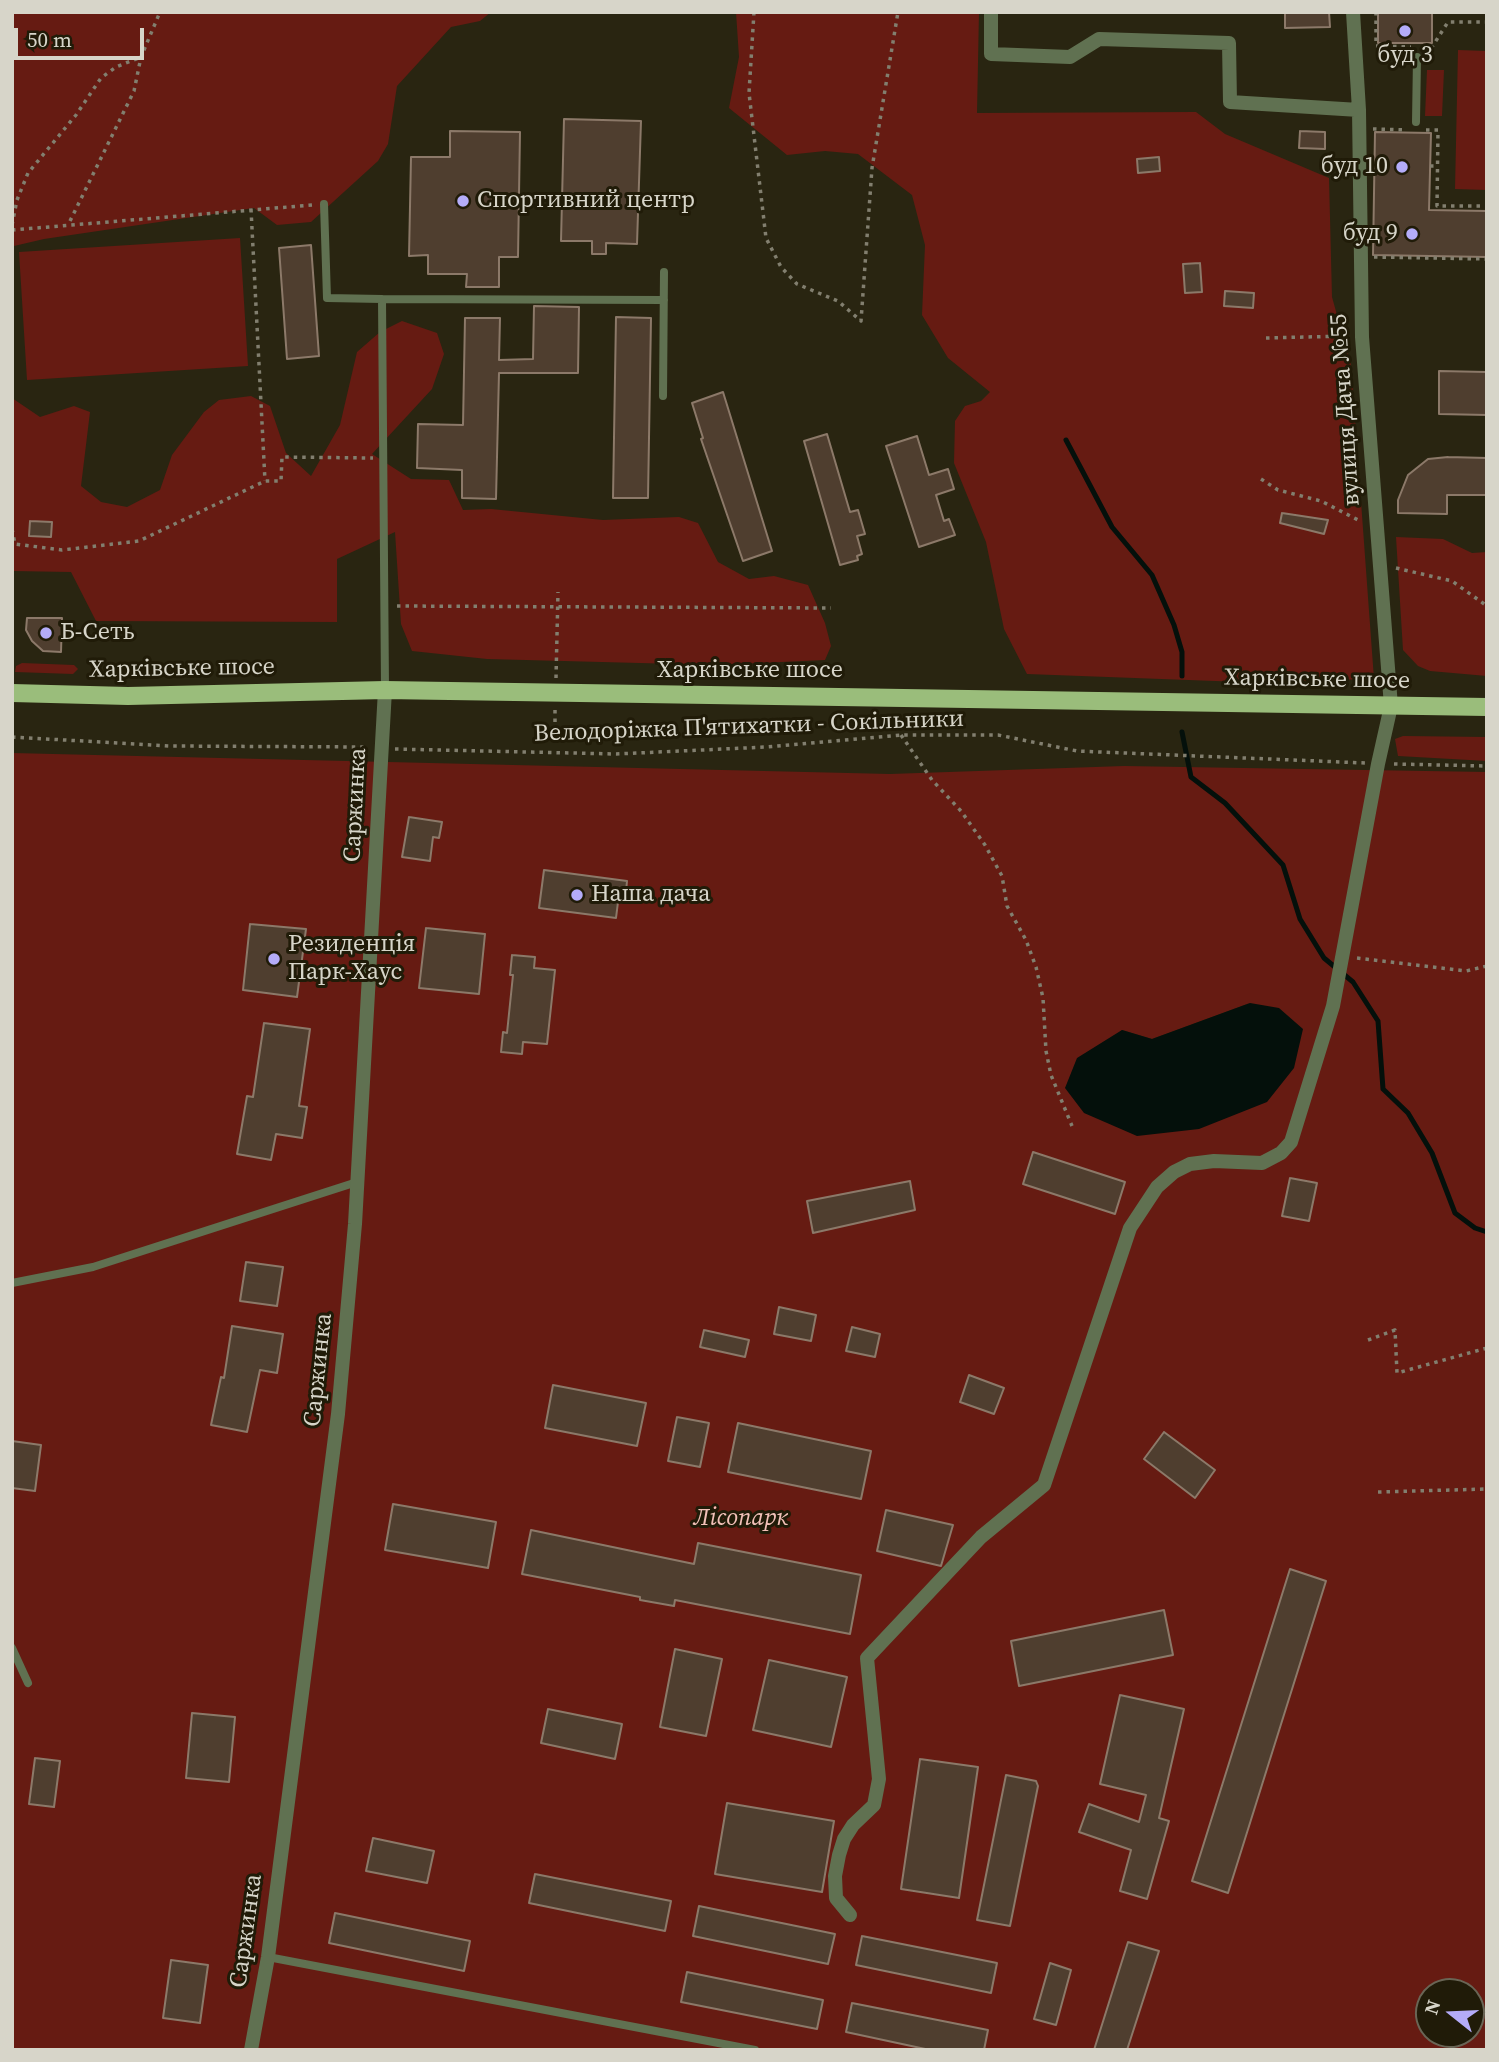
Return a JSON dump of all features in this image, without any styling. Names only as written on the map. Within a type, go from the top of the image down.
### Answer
[{"type":"main road","name":"Харківське шосе","points":[[12,693],[128,696],[385,690],[1487,707]]},
{"type":"street","points":[[991,12],[991,54],[1070,57],[1099,39],[1229,43],[1230,102],[1359,110]]},
{"type":"street","name":"вулиця Дача №55","points":[[850,1915],[836,1898],[835,1876],[839,1854],[853,1825],[874,1805],[880,1779],[867,1658],[981,1537],[1044,1485],[1130,1228],[1157,1187],[1174,1172],[1190,1164],[1214,1161],[1262,1163],[1281,1153],[1291,1142],[1333,1006],[1391,706],[1362,337],[1359,110],[1353,12]]},
{"type":"street","name":"Саржинка","points":[[251,2050],[268,1957],[338,1415],[357,1182],[385,690]]},
{"type":"lane","points":[[1416,122],[1417,57]]},
{"type":"lane","points":[[324,204],[327,298],[664,300]]},
{"type":"lane","points":[[663,396],[664,272]]},
{"type":"lane","points":[[382,299],[385,690]]},
{"type":"lane","points":[[12,1283],[93,1267],[357,1182]]},
{"type":"lane","points":[[12,1648],[28,1683]]},
{"type":"lane","points":[[268,1957],[755,2050]]},
{"type":"path","points":[[69,222],[134,91],[141,57],[160,12]]},
{"type":"path","points":[[754,12],[749,93],[766,238],[781,267],[797,284],[838,301],[861,321],[872,168],[898,12]]},
{"type":"path","points":[[1377,12],[1376,46],[1432,47],[1448,22],[1487,22]]},
{"type":"path","points":[[141,57],[116,67],[101,78],[76,116],[28,173],[17,200],[12,227],[324,204]]},
{"type":"path","points":[[1367,129],[1438,130],[1437,206],[1487,206]]},
{"type":"path","points":[[1430,166],[1438,166]]},
{"type":"path","points":[[251,209],[265,481]]},
{"type":"path","points":[[1365,257],[1487,259]]},
{"type":"path","points":[[1266,338],[1362,337]]},
{"type":"path","points":[[12,529],[15,544],[62,550],[139,541],[265,481],[281,481],[282,457],[383,458]]},
{"type":"path","points":[[1261,479],[1278,490],[1321,502],[1378,529]]},
{"type":"path","points":[[1391,566],[1452,581],[1487,606]]},
{"type":"path","points":[[555,722],[558,592]]},
{"type":"path","points":[[384,606],[831,608]]},
{"type":"path","points":[[901,735],[932,780],[961,811],[1002,876],[1007,906],[1026,940],[1036,967],[1043,998],[1046,1051],[1051,1075],[1072,1126]]},
{"type":"path","name":"Велодоріжка П'ятихатки - Сокільники","points":[[12,737],[170,746],[382,747],[405,751],[616,754],[766,747],[901,735],[998,735],[1077,751],[1487,766]]},
{"type":"path","points":[[1342,962],[1466,971],[1487,966]]},
{"type":"path","points":[[1368,1340],[1395,1330],[1397,1373],[1487,1348]]},
{"type":"path","points":[[1378,1492],[1487,1489]]},
{"type":"green space","points":[[12,12],[491,12],[480,21],[451,27],[397,86],[388,144],[378,161],[311,222],[277,225],[254,208],[44,239],[14,246],[12,252]]},
{"type":"green space","points":[[736,12],[979,12],[977,113],[1196,112],[1225,134],[1329,178],[1332,297],[1351,365],[1374,679],[1242,682],[1027,674],[1004,629],[986,542],[954,463],[955,421],[965,406],[981,401],[990,392],[948,358],[922,315],[925,245],[912,195],[858,154],[825,151],[787,155],[729,108],[739,57]]},
{"type":"green space","points":[[1458,50],[1487,51],[1487,190],[1455,189]]},
{"type":"green space","points":[[1427,70],[1444,70],[1442,116],[1425,116]]},
{"type":"green space","points":[[240,238],[248,366],[27,380],[19,252]]},
{"type":"green space","points":[[402,321],[437,333],[444,354],[432,389],[372,454],[411,479],[449,480],[463,510],[491,509],[603,520],[679,517],[698,523],[718,562],[749,579],[774,576],[808,585],[825,623],[831,646],[825,660],[716,665],[487,659],[412,651],[401,624],[395,532],[337,559],[337,622],[96,621],[71,572],[12,571],[12,398],[40,417],[74,406],[90,412],[81,486],[101,502],[127,507],[160,490],[172,455],[204,412],[219,400],[251,396],[270,406],[286,453],[311,476],[340,425],[357,352],[380,332]]},
{"type":"green space","points":[[1396,537],[1443,539],[1472,553],[1487,552],[1487,676],[1430,671],[1418,666],[1403,650]]},
{"type":"green space","points":[[22,663],[74,665],[78,669],[73,674],[15,672],[16,666]]},
{"type":"green space","points":[[1403,736],[1487,737],[1487,761],[1398,756],[1395,739]]},
{"type":"green space","name":"Лісопарк","points":[[12,753],[890,774],[1124,766],[1487,772],[1487,2050],[12,2050]],"holes":[[[1250,1003],[1065,1088],[1122,1030],[1152,1039]]]},
{"type":"shaded area","points":[[1250,1003],[1279,1008],[1303,1029],[1294,1068],[1267,1102],[1199,1129],[1137,1136],[1084,1113],[1065,1088],[1077,1058],[1122,1030],[1152,1039]]},
{"type":"building","points":[[1285,12],[1329,12],[1330,27],[1285,28]]},
{"type":"building","name":"буд 3","points":[[1378,12],[1432,12],[1432,43],[1378,43]]},
{"type":"building","points":[[564,119],[641,121],[637,244],[606,243],[606,254],[592,254],[592,241],[561,241]]},
{"type":"building","points":[[450,131],[520,132],[518,257],[499,257],[499,287],[466,287],[467,274],[428,274],[428,255],[409,256],[411,157],[450,157]]},
{"type":"building","points":[[1300,131],[1325,132],[1325,149],[1299,148]]},
{"type":"building","points":[[1375,132],[1431,133],[1429,210],[1487,211],[1487,257],[1373,255]]},
{"type":"building","points":[[1159,157],[1160,171],[1138,173],[1137,159]]},
{"type":"building","points":[[311,245],[319,356],[287,359],[279,248]]},
{"type":"building","points":[[1200,263],[1202,292],[1185,293],[1183,264]]},
{"type":"building","points":[[1225,291],[1254,293],[1253,308],[1224,306]]},
{"type":"building","points":[[534,306],[579,307],[578,373],[499,373],[496,499],[462,498],[462,470],[417,468],[418,424],[463,425],[465,318],[500,318],[499,360],[533,359]]},
{"type":"building","points":[[616,317],[651,318],[648,498],[613,498]]},
{"type":"building","points":[[1439,371],[1487,372],[1487,415],[1439,414]]},
{"type":"building","points":[[723,392],[772,551],[743,561],[701,439],[703,438],[692,403]]},
{"type":"building","points":[[827,434],[850,512],[858,510],[865,534],[857,536],[862,554],[857,556],[858,560],[840,565],[804,441]]},
{"type":"building","points":[[917,436],[929,475],[948,469],[954,489],[936,495],[944,521],[949,519],[955,535],[919,547],[886,446]]},
{"type":"building","points":[[1487,458],[1487,495],[1447,495],[1447,514],[1398,513],[1398,500],[1408,475],[1428,459]]},
{"type":"building","points":[[1282,513],[1328,520],[1324,534],[1280,523]]},
{"type":"building","points":[[30,521],[52,522],[51,537],[29,536]]},
{"type":"building","points":[[27,618],[62,618],[61,652],[43,651],[32,641],[26,630]]},
{"type":"building","points":[[409,817],[442,822],[439,838],[433,837],[430,861],[402,857]]},
{"type":"building","points":[[544,870],[627,881],[625,903],[618,902],[616,918],[539,908]]},
{"type":"building","name":"Резиденція Парк-Хаус","points":[[250,924],[306,929],[297,997],[243,990]]},
{"type":"building","points":[[426,928],[485,934],[479,994],[419,988]]},
{"type":"building","points":[[512,955],[535,957],[534,968],[555,970],[547,1044],[523,1042],[522,1054],[501,1052],[503,1032],[507,1033],[513,975],[510,975]]},
{"type":"building","points":[[264,1023],[310,1029],[299,1106],[307,1107],[302,1138],[276,1134],[271,1160],[237,1154],[247,1096],[253,1097]]},
{"type":"building","points":[[1033,1152],[1125,1182],[1115,1214],[1023,1184]]},
{"type":"building","points":[[1290,1178],[1317,1183],[1309,1221],[1282,1216]]},
{"type":"building","points":[[910,1181],[915,1210],[813,1233],[807,1201]]},
{"type":"building","points":[[246,1262],[283,1267],[277,1306],[240,1301]]},
{"type":"building","points":[[779,1307],[816,1315],[811,1341],[774,1334]]},
{"type":"building","points":[[232,1326],[283,1334],[277,1373],[260,1370],[247,1432],[211,1425],[221,1377],[224,1378]]},
{"type":"building","points":[[852,1327],[880,1334],[875,1357],[846,1351]]},
{"type":"building","points":[[704,1330],[749,1340],[745,1357],[700,1347]]},
{"type":"building","points":[[969,1375],[1004,1388],[994,1414],[960,1402]]},
{"type":"building","points":[[553,1385],[646,1403],[637,1446],[545,1428]]},
{"type":"building","points":[[677,1417],[709,1423],[700,1467],[668,1461]]},
{"type":"building","points":[[738,1423],[871,1451],[861,1499],[728,1472]]},
{"type":"building","points":[[1164,1432],[1215,1470],[1195,1498],[1144,1459]]},
{"type":"building","points":[[12,1441],[41,1445],[35,1491],[12,1488]]},
{"type":"building","points":[[393,1504],[496,1522],[488,1568],[385,1550]]},
{"type":"building","points":[[886,1510],[953,1525],[941,1566],[877,1551]]},
{"type":"building","points":[[531,1530],[694,1564],[698,1543],[861,1575],[850,1634],[675,1600],[674,1606],[640,1600],[640,1597],[522,1574]]},
{"type":"building","points":[[1290,1569],[1326,1581],[1228,1893],[1192,1881]]},
{"type":"building","points":[[1164,1610],[1173,1655],[1019,1686],[1011,1641]]},
{"type":"building","points":[[675,1649],[722,1659],[706,1736],[660,1727]]},
{"type":"building","points":[[769,1660],[847,1677],[831,1747],[753,1730]]},
{"type":"building","points":[[1120,1695],[1184,1709],[1159,1818],[1169,1821],[1147,1899],[1120,1891],[1131,1850],[1079,1832],[1089,1804],[1139,1822],[1146,1795],[1100,1784]]},
{"type":"building","points":[[548,1709],[622,1724],[615,1759],[541,1743]]},
{"type":"building","points":[[192,1713],[235,1717],[229,1782],[186,1778]]},
{"type":"building","points":[[35,1758],[60,1761],[54,1807],[29,1804]]},
{"type":"building","points":[[920,1759],[978,1767],[959,1898],[901,1889]]},
{"type":"building","points":[[1006,1775],[1036,1781],[1038,1786],[1010,1926],[977,1920]]},
{"type":"building","points":[[727,1803],[834,1821],[822,1892],[715,1874]]},
{"type":"building","points":[[373,1838],[434,1851],[427,1883],[366,1871]]},
{"type":"building","points":[[535,1874],[671,1901],[665,1931],[529,1903]]},
{"type":"building","points":[[699,1906],[835,1934],[828,1964],[693,1936]]},
{"type":"building","points":[[335,1913],[470,1941],[464,1971],[329,1943]]},
{"type":"building","points":[[862,1936],[997,1963],[991,1993],[856,1965]]},
{"type":"building","points":[[1128,1942],[1159,1951],[1127,2050],[1094,2050]]},
{"type":"building","points":[[171,1960],[208,1965],[200,2023],[163,2018]]},
{"type":"building","points":[[1050,1963],[1071,1970],[1056,2025],[1034,2019]]},
{"type":"building","points":[[687,1972],[823,2000],[817,2029],[681,2002]]},
{"type":"building","points":[[852,2003],[988,2030],[984,2050],[930,2050],[846,2032]]},
{"type":"waterway","points":[[1066,440],[1112,527],[1152,575],[1174,625],[1182,652],[1182,676]]},
{"type":"waterway","points":[[1182,732],[1191,777],[1225,803],[1283,865],[1300,919],[1324,958],[1353,982],[1378,1021],[1383,1089],[1408,1113],[1432,1153],[1455,1213],[1475,1228],[1487,1232]]},
{"type":"place","name":"буд 3","points":[[1405,31]]},
{"type":"place","name":"буд 10","points":[[1402,167]]},
{"type":"place","name":"Спортивний центр","points":[[463,201]]},
{"type":"place","name":"буд 9","points":[[1412,234]]},
{"type":"place","name":"Б-Сеть","points":[[46,633]]},
{"type":"place","name":"Наша дача","points":[[577,895]]},
{"type":"place","name":"Резиденція Парк-Хаус","points":[[274,959]]}]
